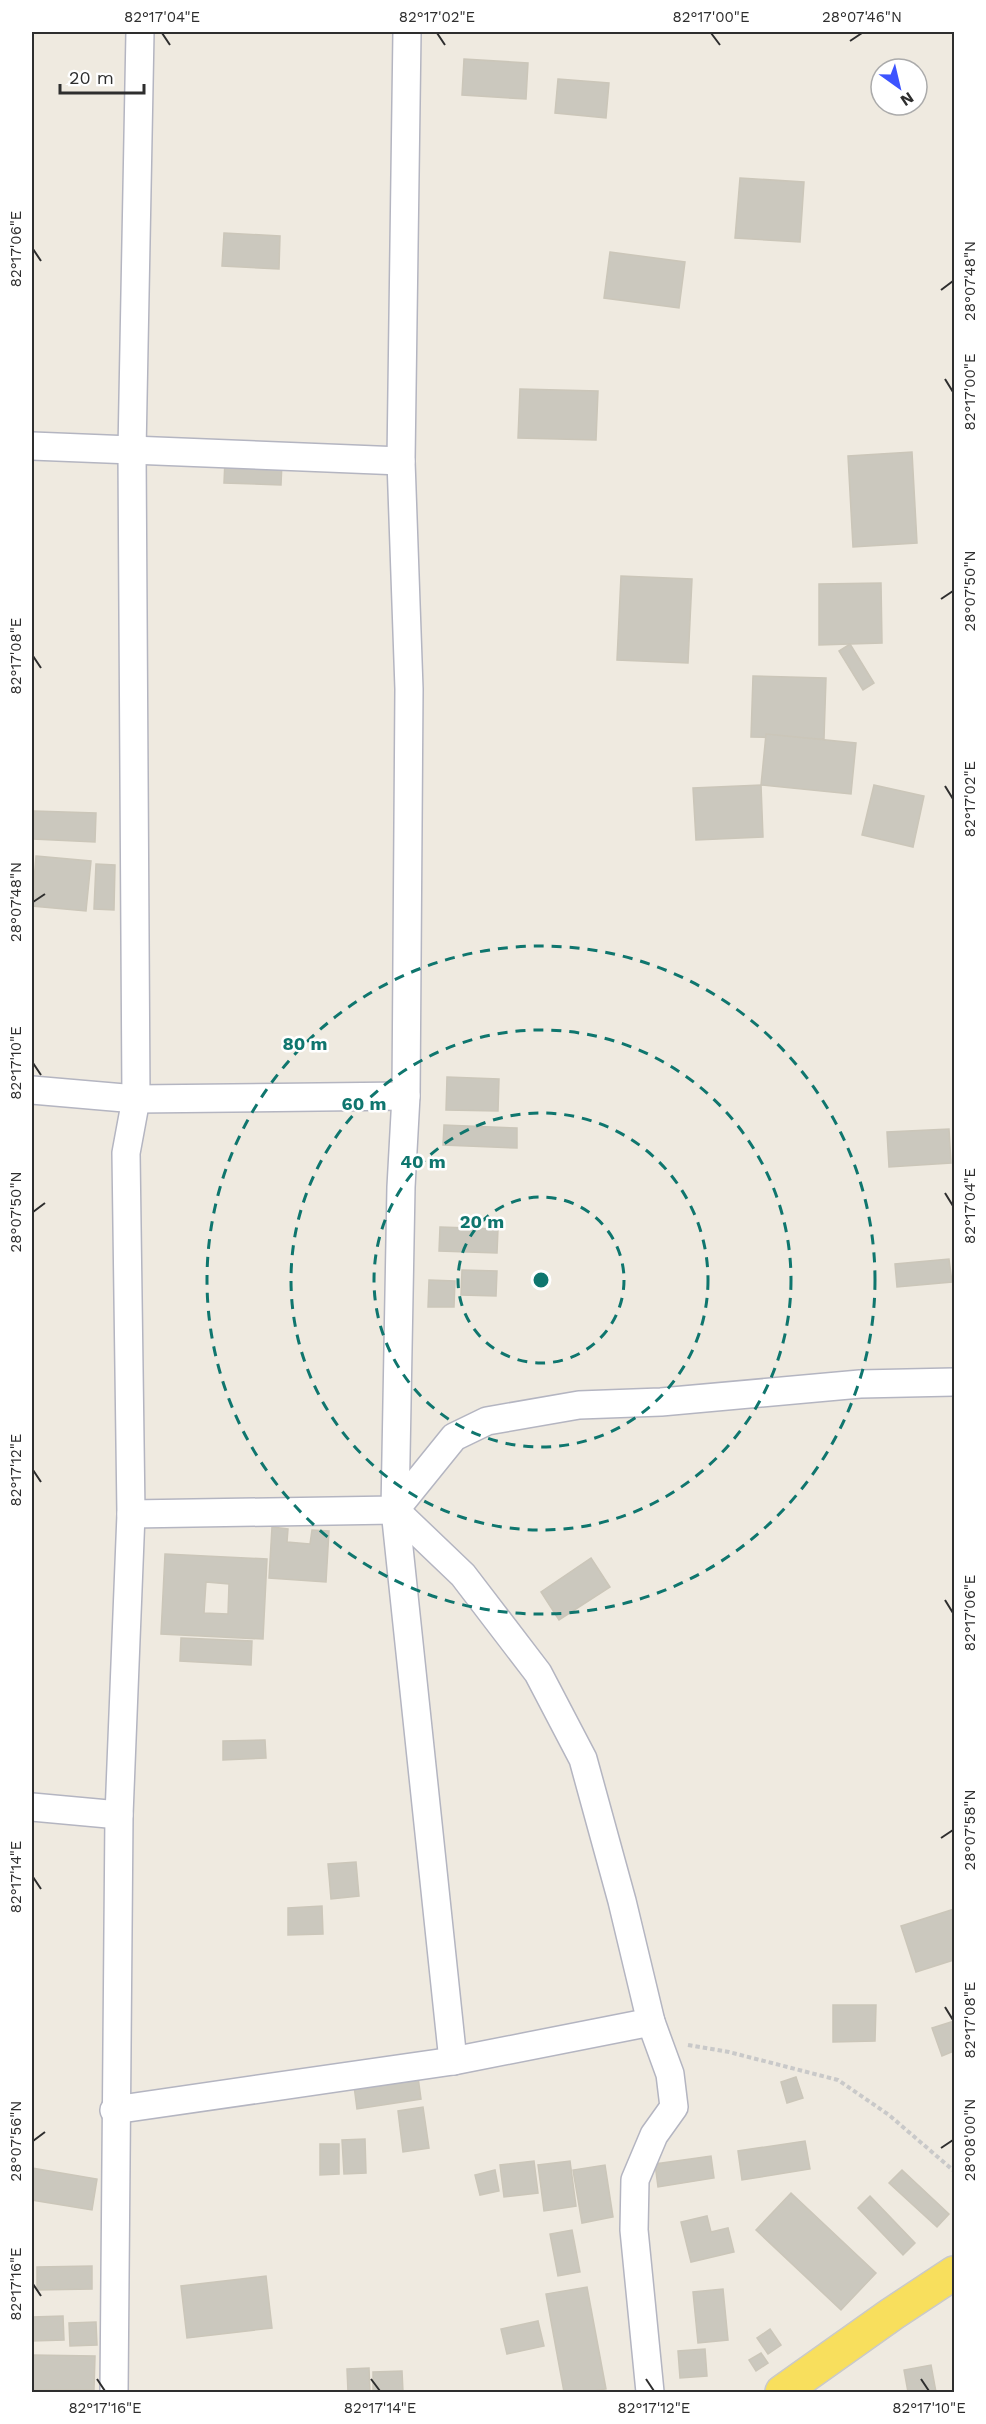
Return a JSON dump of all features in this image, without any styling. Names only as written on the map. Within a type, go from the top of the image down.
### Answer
[{"type":"main road","points":[[782,2392],[954,2273]]},
{"type":"street","points":[[114,2392],[114,2110],[119,1815],[131,1514],[126,1153],[136,1099],[132,451],[140,32]]},
{"type":"street","points":[[407,32],[401,461],[409,689],[406,1096],[401,1186],[395,1510],[453,2061]]},
{"type":"street","points":[[32,446],[401,461]]},
{"type":"street","points":[[32,1090],[136,1099],[406,1096]]},
{"type":"street","points":[[395,1510],[454,1437],[487,1421],[579,1404],[661,1402],[860,1384],[954,1382]]},
{"type":"street","points":[[131,1514],[395,1510],[463,1575],[538,1673],[583,1759],[622,1901],[651,2022],[670,2074],[674,2107],[654,2135],[635,2180],[634,2230],[650,2392]]},
{"type":"street","points":[[32,1807],[119,1815]]},
{"type":"street","points":[[114,2110],[453,2061],[651,2022]]},
{"type":"path","points":[[651,2022],[682,2044],[729,2052],[838,2080],[889,2115],[954,2171]]},
{"type":"building","points":[[464,59],[528,63],[526,99],[462,95]]},
{"type":"building","points":[[558,79],[609,83],[606,118],[555,113]]},
{"type":"building","points":[[740,178],[804,182],[800,242],[735,238]]},
{"type":"building","points":[[224,233],[280,236],[279,269],[222,266]]},
{"type":"building","points":[[610,252],[685,262],[679,308],[604,298]]},
{"type":"building","points":[[520,389],[598,391],[596,440],[518,438]]},
{"type":"building","points":[[912,452],[917,543],[853,547],[848,456]]},
{"type":"building","points":[[225,460],[282,462],[281,485],[224,483]]},
{"type":"building","points":[[621,576],[692,579],[688,663],[617,660]]},
{"type":"building","points":[[881,583],[882,643],[819,645],[819,584]]},
{"type":"building","points":[[850,644],[874,683],[863,690],[839,651]]},
{"type":"building","points":[[753,676],[826,678],[824,739],[751,737]]},
{"type":"building","points":[[766,734],[856,743],[851,794],[761,785]]},
{"type":"building","points":[[761,785],[763,837],[696,840],[693,788]]},
{"type":"building","points":[[874,785],[924,796],[913,847],[862,835]]},
{"type":"building","points":[[34,811],[96,813],[95,842],[33,839]]},
{"type":"building","points":[[36,856],[91,861],[86,911],[32,906]]},
{"type":"building","points":[[96,864],[115,865],[114,910],[94,909]]},
{"type":"building","points":[[447,1077],[499,1079],[498,1111],[446,1110]]},
{"type":"building","points":[[444,1125],[517,1128],[517,1148],[443,1145]]},
{"type":"building","points":[[949,1129],[951,1163],[889,1167],[887,1132]]},
{"type":"building","points":[[440,1227],[498,1229],[497,1253],[439,1251]]},
{"type":"building","points":[[949,1259],[952,1282],[897,1287],[895,1264]]},
{"type":"building","points":[[462,1270],[497,1271],[496,1296],[461,1295]]},
{"type":"building","points":[[429,1280],[455,1281],[454,1307],[428,1307]]},
{"type":"building","points":[[272,1527],[288,1529],[287,1542],[310,1544],[312,1530],[329,1531],[326,1582],[269,1578]]},
{"type":"building","points":[[165,1554],[267,1559],[263,1639],[161,1634]],"holes":[[[206,1582],[229,1584],[228,1614],[204,1613]]]},
{"type":"building","points":[[591,1558],[610,1587],[559,1620],[541,1592]]},
{"type":"building","points":[[181,1638],[252,1641],[251,1665],[180,1661]]},
{"type":"building","points":[[265,1740],[266,1758],[223,1760],[223,1741]]},
{"type":"building","points":[[356,1862],[359,1896],[331,1899],[328,1864]]},
{"type":"building","points":[[322,1906],[323,1934],[288,1935],[288,1908]]},
{"type":"building","points":[[954,1909],[954,1960],[916,1972],[901,1926]]},
{"type":"building","points":[[833,2005],[876,2005],[875,2041],[833,2042]]},
{"type":"building","points":[[954,2021],[954,2051],[942,2056],[932,2028]]},
{"type":"building","points":[[418,2077],[421,2099],[357,2109],[354,2086]]},
{"type":"building","points":[[796,2077],[803,2098],[787,2103],[781,2082]]},
{"type":"building","points":[[423,2107],[429,2148],[403,2152],[398,2111]]},
{"type":"building","points":[[365,2139],[366,2173],[344,2174],[342,2140]]},
{"type":"building","points":[[805,2141],[810,2169],[742,2180],[738,2151]]},
{"type":"building","points":[[320,2144],[339,2144],[339,2174],[320,2175]]},
{"type":"building","points":[[711,2156],[714,2178],[658,2187],[655,2164]]},
{"type":"building","points":[[534,2161],[538,2193],[504,2197],[500,2165]]},
{"type":"building","points":[[570,2161],[576,2206],[544,2211],[538,2165]]},
{"type":"building","points":[[605,2165],[613,2217],[582,2223],[573,2170]]},
{"type":"building","points":[[32,2168],[97,2179],[92,2210],[32,2200]]},
{"type":"building","points":[[495,2170],[499,2191],[480,2195],[475,2175]]},
{"type":"building","points":[[902,2170],[949,2214],[937,2227],[889,2183]]},
{"type":"building","points":[[791,2193],[876,2273],[841,2310],[756,2230]]},
{"type":"building","points":[[870,2196],[915,2243],[903,2255],[858,2208]]},
{"type":"building","points":[[707,2216],[711,2232],[728,2228],[734,2252],[691,2262],[681,2222]]},
{"type":"building","points":[[572,2230],[580,2272],[558,2276],[550,2234]]},
{"type":"building","points":[[92,2266],[92,2289],[37,2290],[37,2267]]},
{"type":"building","points":[[266,2276],[272,2328],[187,2338],[181,2286]]},
{"type":"building","points":[[587,2287],[606,2389],[564,2392],[546,2294]]},
{"type":"building","points":[[723,2289],[728,2340],[698,2343],[693,2292]]},
{"type":"building","points":[[63,2316],[64,2340],[32,2341],[32,2317]]},
{"type":"building","points":[[538,2321],[544,2346],[507,2354],[501,2329]]},
{"type":"building","points":[[96,2322],[97,2345],[70,2346],[69,2323]]},
{"type":"building","points":[[770,2329],[781,2345],[768,2354],[757,2338]]},
{"type":"building","points":[[705,2349],[707,2376],[680,2378],[678,2351]]},
{"type":"building","points":[[761,2353],[768,2363],[756,2371],[749,2360]]},
{"type":"building","points":[[32,2355],[95,2356],[94,2390],[32,2390]]},
{"type":"building","points":[[931,2365],[936,2392],[908,2392],[904,2370]]},
{"type":"building","points":[[369,2368],[370,2392],[348,2392],[347,2369]]},
{"type":"building","points":[[402,2371],[403,2392],[373,2392],[373,2372]]}]
